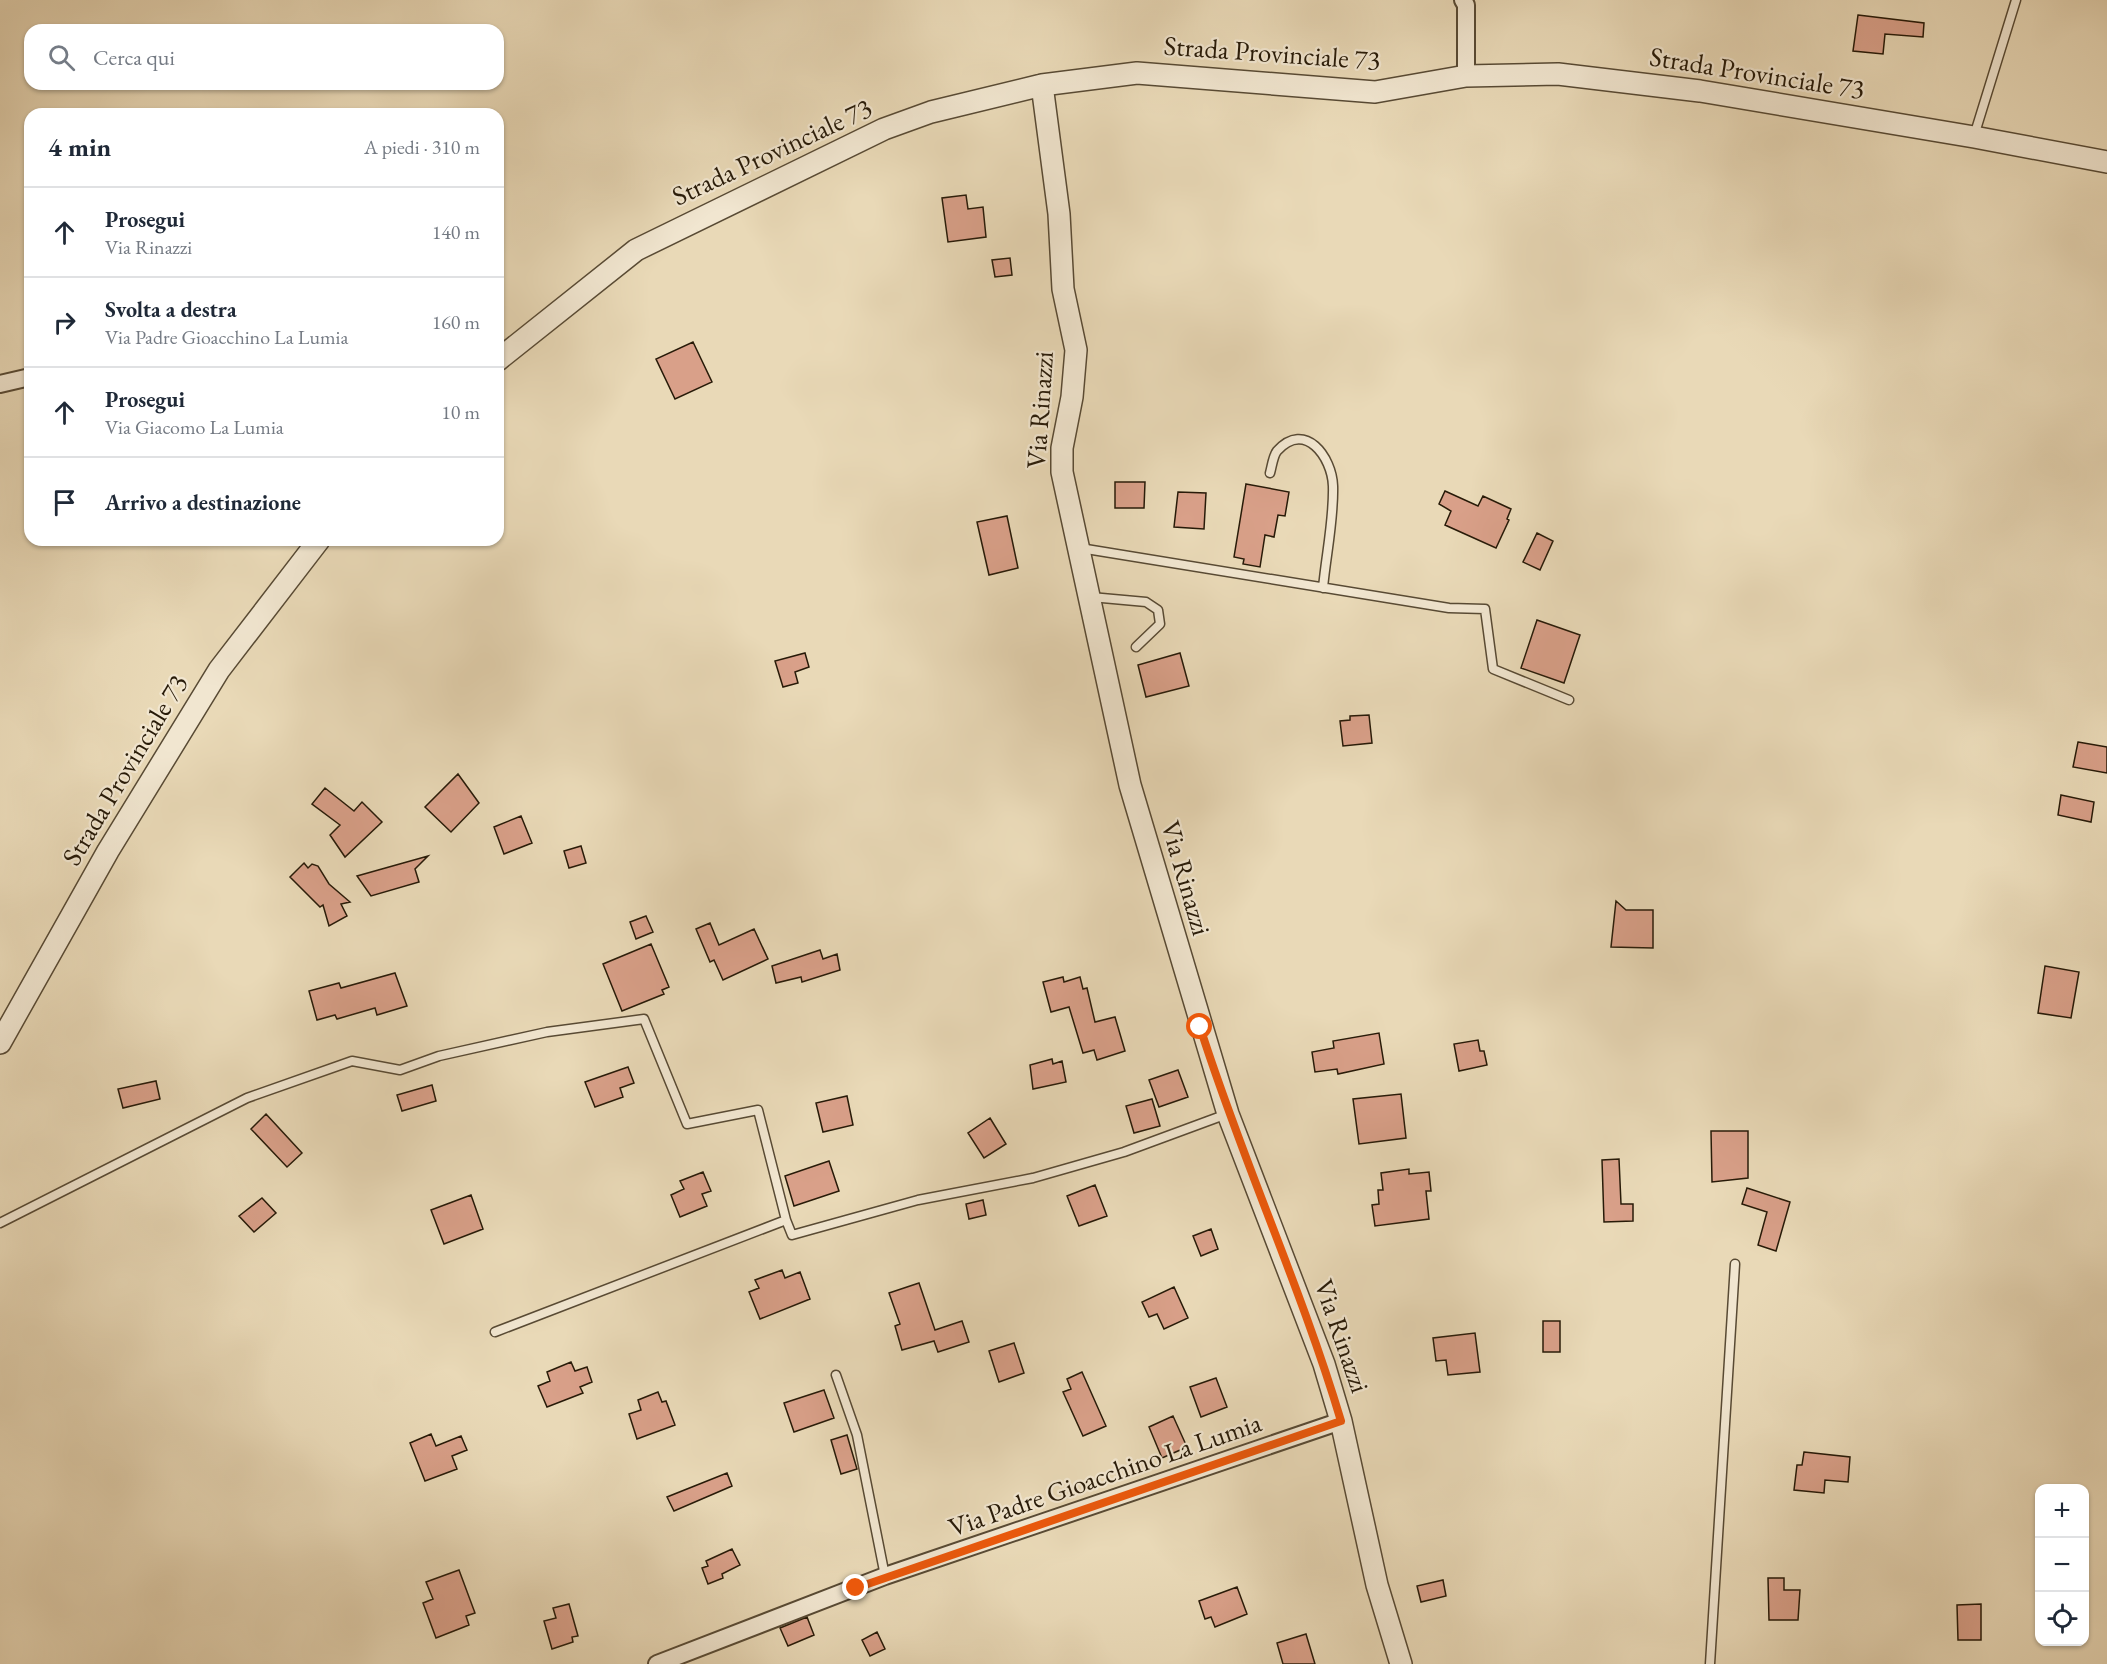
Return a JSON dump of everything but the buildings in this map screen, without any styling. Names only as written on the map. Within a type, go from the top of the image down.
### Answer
[{"type":"street","points":[[1463,0],[1466,5],[1466,76]]},
{"type":"street","name":"Strada Provinciale 73","points":[[504,355],[636,250],[884,129],[931,112],[1042,85],[1137,73],[1375,92],[1466,76],[1558,74],[1700,91],[2107,162]]},
{"type":"street","name":"Via Rinazzi","points":[[1042,85],[1059,214],[1063,289],[1076,350],[1072,397],[1062,448],[1062,472],[1130,785],[1228,1114],[1324,1364],[1341,1421],[1377,1585],[1401,1664]]},
{"type":"street","points":[[0,384],[24,378]]},
{"type":"street","name":"Strada Provinciale 73","points":[[0,1043],[108,852],[219,670],[314,546]]},
{"type":"street","name":"Via Padre Gioacchino La Lumia","points":[[657,1664],[885,1576],[1341,1421]]},
{"type":"lane","points":[[1974,137],[2016,0]]},
{"type":"lane","points":[[1270,473],[1276,452],[1290,442],[1304,440],[1320,448],[1329,463],[1333,486],[1323,588]]},
{"type":"lane","points":[[1077,548],[1449,608],[1485,609],[1493,669],[1569,700]]},
{"type":"lane","points":[[1088,597],[1146,602],[1158,610],[1160,624],[1136,647]]},
{"type":"lane","points":[[0,1223],[247,1098],[352,1061],[400,1070],[439,1056],[547,1032],[644,1019],[687,1124],[758,1110],[786,1220],[792,1235],[918,1200],[1033,1178],[1124,1152],[1228,1114]]},
{"type":"lane","points":[[495,1332],[786,1220]]},
{"type":"lane","points":[[1710,1664],[1735,1264]]},
{"type":"lane","points":[[837,1375],[857,1435],[885,1576]]},
{"type":"route","points":[[856,1588],[885,1576],[1042,1525],[1341,1421],[1324,1364],[1228,1114],[1200,1027]]}]
